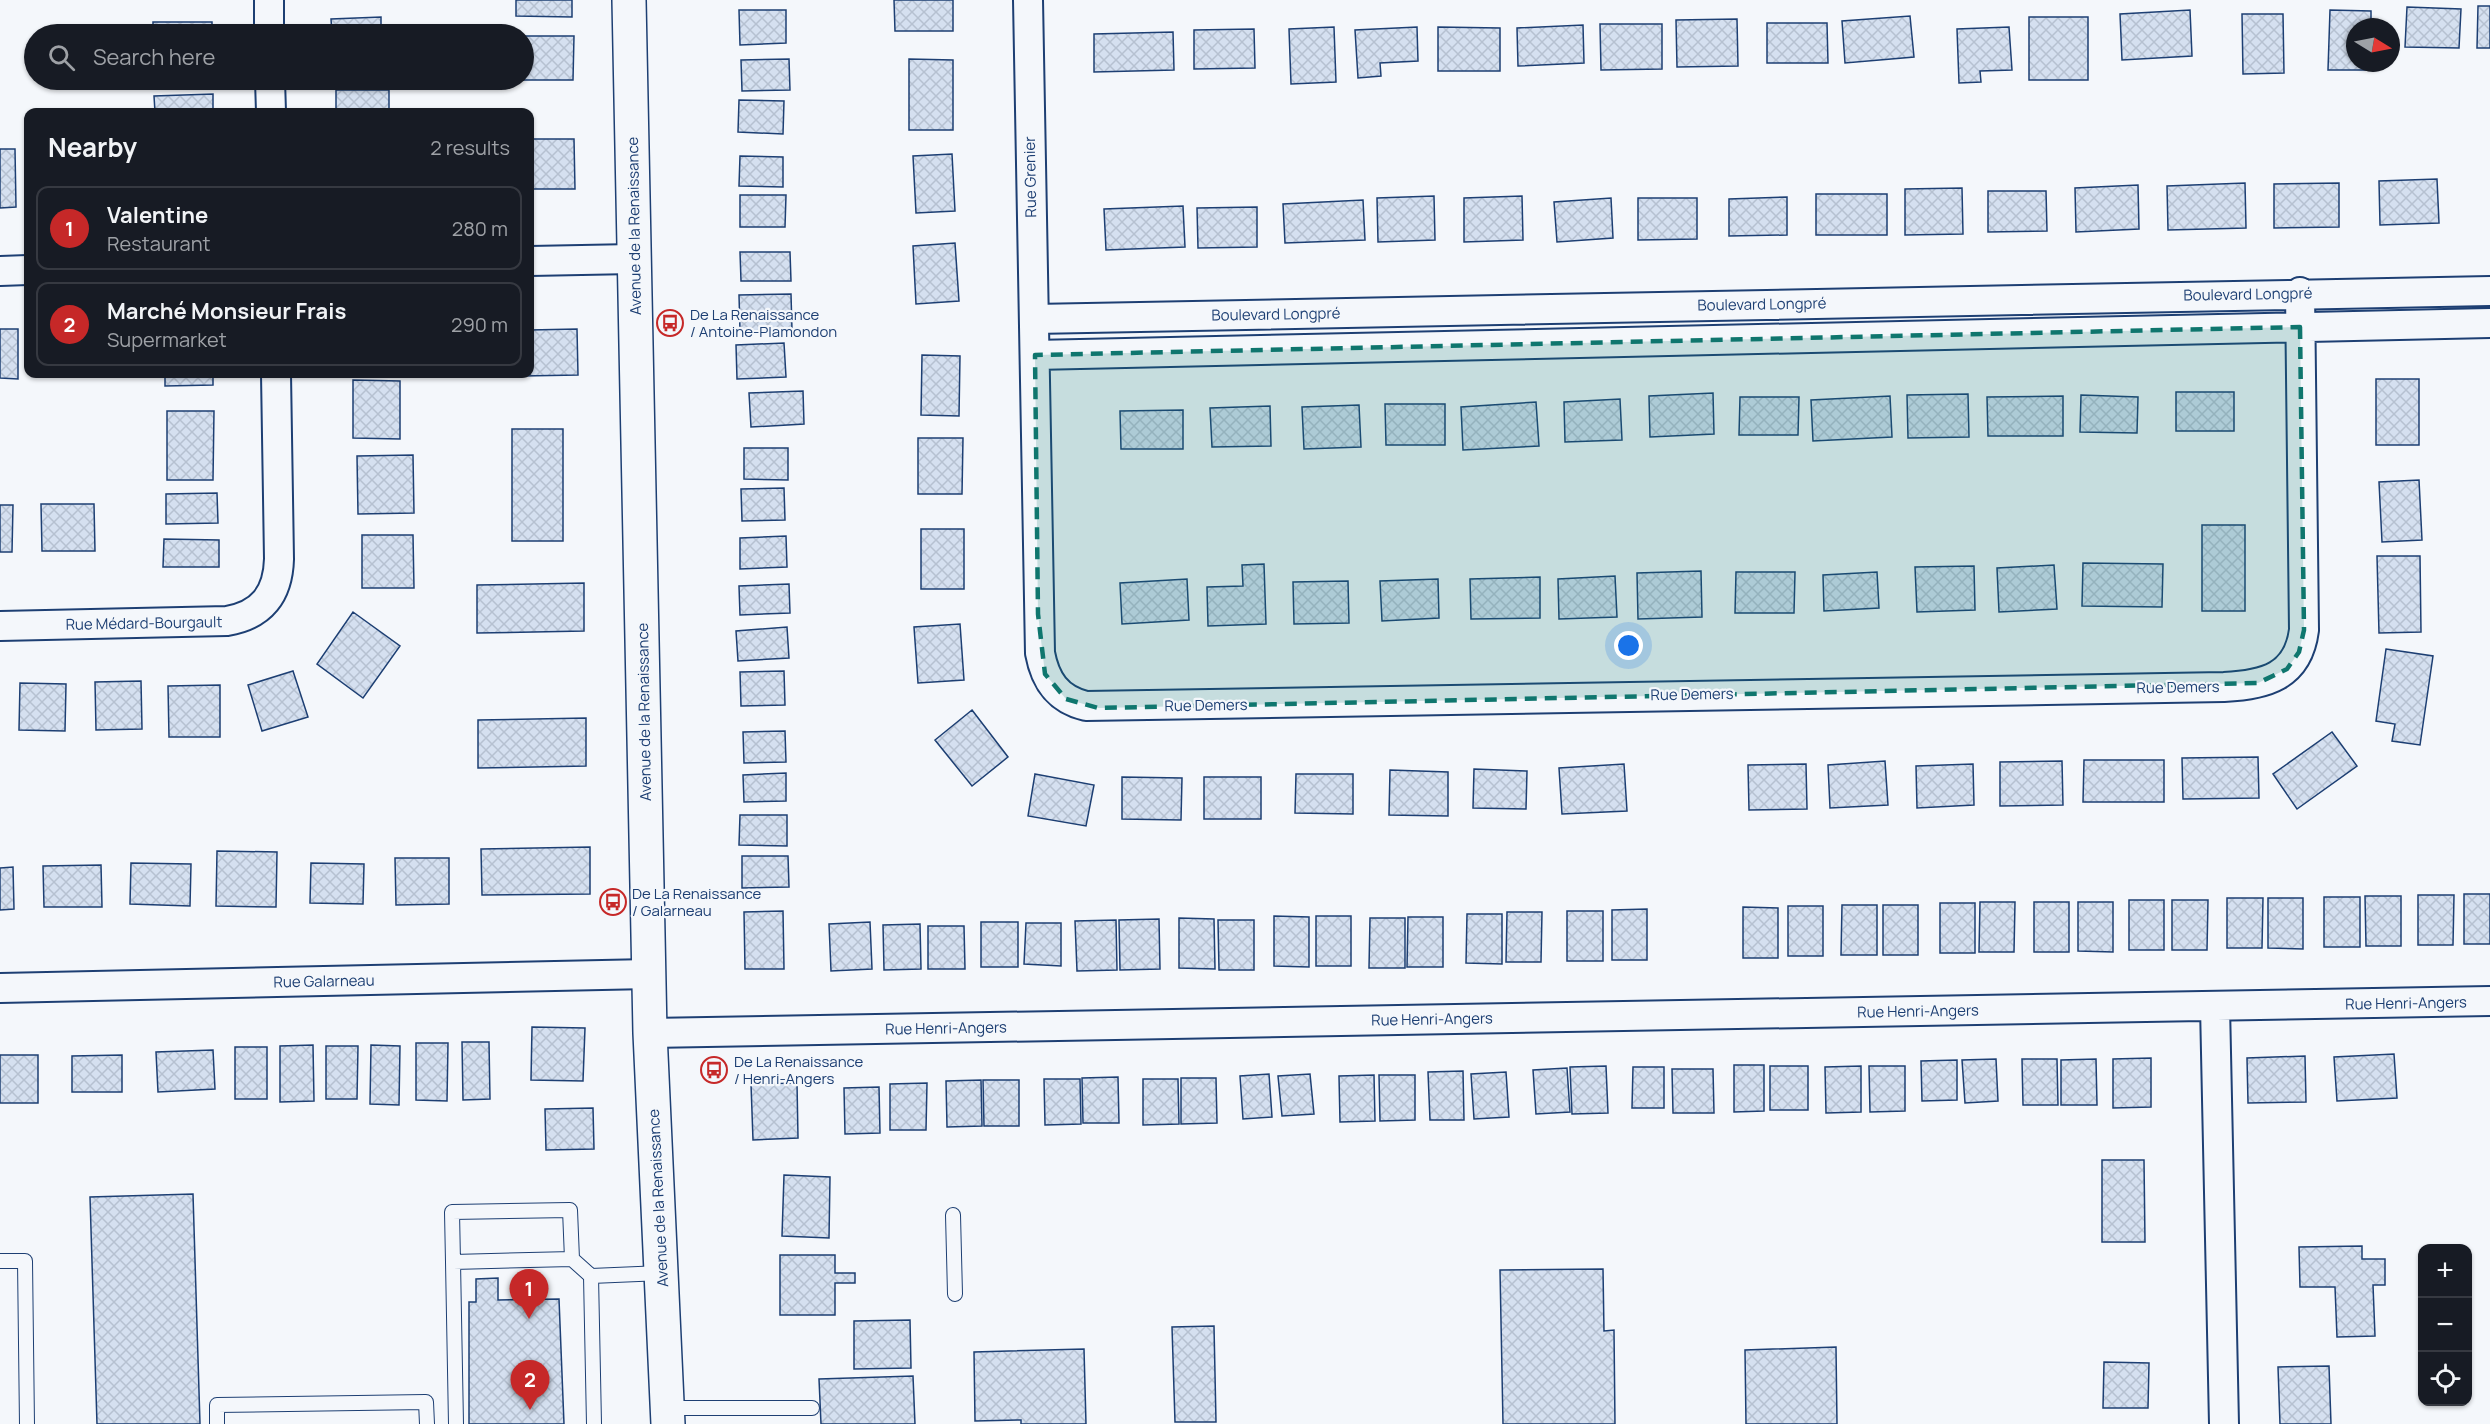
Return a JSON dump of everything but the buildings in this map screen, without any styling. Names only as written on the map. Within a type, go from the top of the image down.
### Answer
[{"type":"street","points":[[269,0],[269,24]]},
{"type":"street","name":"Avenue de la Renaissance","points":[[629,0],[650,1034],[668,1416]]},
{"type":"street","name":"Rue Grenier","points":[[1028,0],[1035,355]]},
{"type":"street","points":[[270,90],[271,108]]},
{"type":"street","points":[[534,261],[633,259]]},
{"type":"street","points":[[0,271],[24,270]]},
{"type":"street","name":"Boulevard Longpré","points":[[1034,319],[2300,292],[2490,291]]},
{"type":"street","name":"Rue Demers","points":[[1035,355],[1040,652],[1051,684],[1074,704],[1098,708],[1678,694],[2224,687],[2258,683],[2279,675],[2294,661],[2303,641],[2305,615],[2300,292]]},
{"type":"street","points":[[1035,355],[2490,323]]},
{"type":"street","name":"Rue Médard-Bourgault","points":[[0,626],[227,621],[249,615],[266,603],[276,584],[279,559],[276,378]]},
{"type":"street","name":"Rue Galarneau","points":[[0,988],[649,974]]},
{"type":"street","name":"Rue Henri-Angers","points":[[650,1034],[2490,1001]]},
{"type":"street","points":[[2215,1006],[2224,1424]]},
{"type":"lane","points":[[456,1424],[452,1212],[570,1210],[572,1259]]},
{"type":"lane","points":[[953,1215],[954,1294]]},
{"type":"lane","points":[[453,1262],[572,1259],[591,1276],[662,1273]]},
{"type":"lane","points":[[0,1261],[25,1261],[27,1424]]},
{"type":"lane","points":[[591,1276],[594,1424]]},
{"type":"lane","points":[[217,1424],[217,1405],[426,1402],[427,1424]]},
{"type":"lane","points":[[668,1416],[812,1408]]},
{"type":"highlighted area","points":[[2300,327],[2304,630],[2299,652],[2287,669],[2258,683],[1098,708],[1066,699],[1045,674],[1038,614],[1035,355]]},
{"type":"place","name":"De La Renaissance / Antoine-Plamondon","points":[[670,323]]},
{"type":"place","name":"De La Renaissance / Galarneau","points":[[613,902]]},
{"type":"place","name":"De La Renaissance / Henri-Angers","points":[[714,1070]]},
{"type":"place","name":"Valentine","points":[[529,1319]]},
{"type":"place","name":"Marché Monsieur Frais","points":[[530,1410]]}]
